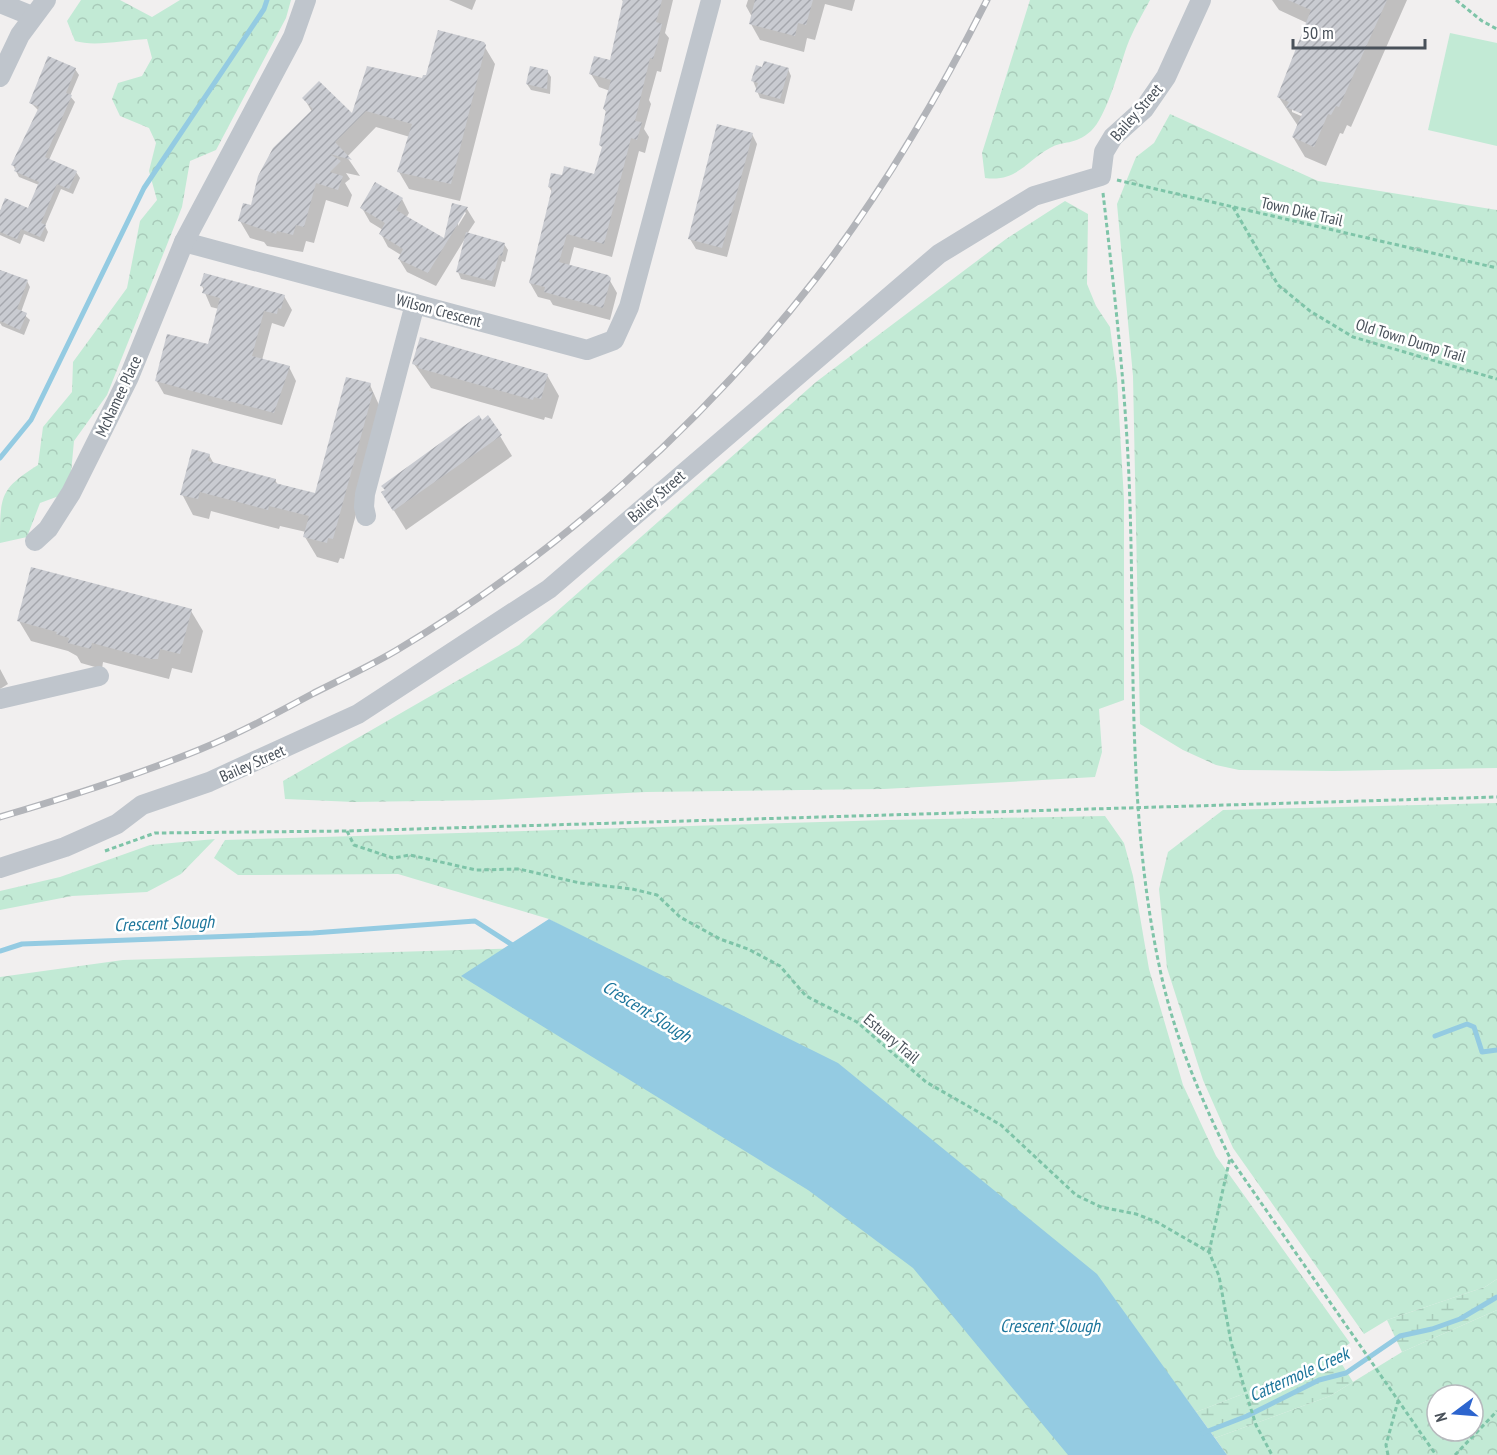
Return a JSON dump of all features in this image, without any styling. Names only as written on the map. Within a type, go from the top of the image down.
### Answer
[{"type":"street","points":[[0,77],[32,16],[46,0]]},
{"type":"street","points":[[184,242],[293,37],[306,0]]},
{"type":"street","name":"Wilson Crescent","points":[[184,242],[587,350],[614,340],[628,307],[711,0]]},
{"type":"street","name":"Bailey Street","points":[[0,868],[35,859],[78,842],[117,824],[142,805],[209,782],[358,714],[549,589],[939,254],[1034,196],[1101,176],[1104,152],[1113,137],[1144,109],[1166,77],[1201,0]]},
{"type":"street","points":[[0,3],[32,16]]},
{"type":"street","name":"McNamee Place","points":[[35,541],[48,529],[72,493],[129,377],[184,242]]},
{"type":"street","points":[[366,516],[365,494],[415,304]]},
{"type":"street","points":[[0,699],[99,676]]},
{"type":"path","points":[[1456,0],[1482,21],[1497,29]]},
{"type":"path","name":"Town Dike Trail","points":[[1101,176],[1497,268]]},
{"type":"path","points":[[1101,176],[1119,331],[1129,477],[1133,735],[1150,917],[1161,975],[1178,1037],[1204,1106],[1230,1158],[1436,1455]]},
{"type":"path","name":"Old Town Dump Trail","points":[[1233,207],[1278,285],[1310,311],[1353,338],[1497,378]]},
{"type":"path","points":[[78,842],[90,853],[108,851],[155,833],[347,831],[1497,797]]},
{"type":"path","name":"Estuary Trail","points":[[347,831],[354,845],[393,858],[410,855],[476,870],[519,869],[580,883],[632,888],[657,895],[680,917],[720,939],[747,949],[780,966],[806,996],[857,1022],[926,1082],[1001,1125],[1076,1196],[1101,1207],[1136,1214],[1157,1222],[1209,1252]]},
{"type":"path","points":[[1230,1158],[1209,1252],[1219,1276],[1231,1342],[1245,1390],[1256,1425],[1272,1455]]},
{"type":"path","points":[[1388,1455],[1386,1445],[1398,1400]]},
{"type":"path","points":[[1455,1455],[1497,1411]]},
{"type":"green space","points":[[81,0],[120,0],[152,17],[180,0],[291,0],[286,18],[216,150],[190,161],[182,207],[107,395],[74,441],[71,473],[59,496],[40,503],[27,537],[0,543],[2,504],[5,495],[16,481],[38,465],[43,427],[72,392],[73,362],[127,288],[140,221],[157,200],[149,171],[156,143],[149,128],[120,116],[112,99],[118,83],[142,76],[152,58],[147,39],[101,43],[75,41],[67,21]]},
{"type":"green space","points":[[1030,0],[1150,0],[1129,40],[1107,104],[1091,131],[1079,139],[1050,148],[1013,174],[1005,177],[985,178],[982,153]]},
{"type":"green space","points":[[1450,33],[1497,43],[1497,146],[1428,130]]},
{"type":"green space","points":[[1170,114],[1318,181],[1497,210],[1497,768],[1239,770],[1216,765],[1183,750],[1140,724],[1133,376],[1117,204],[1136,157],[1154,143]]},
{"type":"green space","points":[[1065,201],[1088,214],[1087,284],[1096,306],[1110,327],[1117,379],[1124,500],[1124,700],[1099,709],[1102,752],[1095,777],[884,789],[646,792],[490,800],[354,802],[285,799],[283,781],[519,645],[816,382],[1006,239]]},
{"type":"green space","points":[[1497,803],[1497,1279],[1485,1287],[1387,1320],[1364,1334],[1233,1148],[1203,1080],[1167,968],[1159,889],[1168,852],[1223,810]]},
{"type":"green space","points":[[1105,816],[1124,843],[1133,876],[1149,969],[1183,1085],[1216,1156],[1350,1343],[1323,1363],[1196,1412],[1182,1393],[1208,1455],[0,1455],[0,977],[123,960],[597,946],[549,919],[398,874],[238,875],[214,858],[225,840],[887,820]]},
{"type":"green space","points":[[215,839],[181,874],[147,892],[72,896],[0,910],[0,891],[60,877],[150,845]]},
{"type":"green space","points":[[1497,1279],[1497,1310],[1402,1352],[1387,1320],[1485,1287]]},
{"type":"green space","points":[[1497,1310],[1497,1455],[1227,1455],[1215,1438],[1330,1396],[1402,1352]]},
{"type":"green space","points":[[1335,1353],[1353,1382],[1330,1396],[1215,1438],[1196,1412],[1323,1363]]},
{"type":"water","name":"Crescent Slough","points":[[549,919],[838,1063],[1097,1274],[1227,1455],[1068,1455],[913,1268],[808,1190],[461,976]]},
{"type":"building","points":[[623,0],[662,0],[656,22],[662,24],[653,59],[650,58],[635,121],[642,122],[637,140],[631,138],[604,244],[567,234],[559,262],[608,275],[611,278],[603,308],[544,292],[545,287],[529,283],[552,188],[548,187],[551,173],[562,175],[564,166],[594,174],[602,147],[599,145],[606,110],[603,109],[611,80],[589,74],[594,56],[610,60]]},
{"type":"building","points":[[755,0],[813,0],[806,25],[798,23],[795,36],[749,24]]},
{"type":"building","points":[[1288,0],[1387,0],[1339,107],[1336,106],[1331,115],[1328,114],[1314,147],[1292,137],[1302,114],[1286,107],[1289,102],[1277,97],[1311,10]]},
{"type":"building","points":[[438,30],[484,42],[486,45],[451,184],[397,172],[412,124],[366,111],[335,142],[352,160],[330,154],[341,161],[330,172],[343,176],[338,190],[316,183],[304,227],[296,225],[293,235],[277,231],[276,234],[238,221],[243,203],[251,205],[258,176],[273,148],[313,109],[302,98],[319,81],[352,113],[367,66],[422,78],[426,75]]},
{"type":"building","points":[[48,56],[76,68],[66,93],[72,95],[45,157],[77,171],[69,189],[57,184],[41,223],[46,225],[40,237],[21,229],[17,239],[0,232],[0,211],[5,198],[28,208],[39,182],[14,171],[16,167],[11,165],[39,107],[29,103]]},
{"type":"building","points":[[764,61],[789,68],[780,99],[755,92],[758,83],[751,81],[756,65],[762,67]]},
{"type":"building","points":[[530,66],[548,70],[547,89],[526,84]]},
{"type":"building","points":[[717,124],[753,133],[722,248],[688,239]]},
{"type":"building","points":[[375,182],[403,198],[396,210],[444,238],[452,203],[468,207],[428,273],[398,259],[403,249],[379,234],[385,223],[360,208]]},
{"type":"building","points":[[466,232],[505,243],[492,281],[456,272]]},
{"type":"building","points":[[0,270],[28,280],[17,309],[27,313],[20,330],[0,321]]},
{"type":"building","points":[[204,273],[285,295],[277,314],[264,311],[252,356],[290,366],[274,413],[155,381],[167,334],[208,344],[220,298],[202,293],[204,287],[200,286]]},
{"type":"building","points":[[420,337],[548,374],[541,399],[534,397],[533,400],[418,368],[419,366],[412,364]]},
{"type":"building","points":[[346,377],[371,383],[369,391],[373,392],[333,539],[328,538],[327,543],[303,537],[309,516],[269,506],[268,510],[200,492],[198,499],[180,495],[192,449],[210,454],[208,461],[276,479],[275,483],[315,493]]},
{"type":"building","points":[[479,415],[482,420],[488,415],[502,435],[393,511],[381,492],[385,490],[381,486]]},
{"type":"building","points":[[31,567],[192,609],[180,654],[160,649],[158,659],[151,659],[92,643],[91,649],[68,643],[69,638],[56,634],[57,632],[17,621]]},
{"type":"waterway","points":[[0,458],[31,420],[144,188],[264,9],[267,0]]},
{"type":"waterway","name":"Crescent Slough","points":[[0,951],[22,944],[313,933],[475,921],[514,946]]},
{"type":"waterway","points":[[1435,1036],[1467,1024],[1474,1027],[1482,1052],[1497,1050]]},
{"type":"waterway","name":"Cattermole Creek","points":[[1203,1433],[1247,1416],[1319,1380],[1346,1373],[1400,1336],[1432,1329],[1460,1319],[1497,1297]]},
{"type":"railway","points":[[0,817],[76,794],[176,759],[216,743],[258,722],[397,650],[514,573],[570,529],[624,483],[726,384],[817,277],[865,211],[908,143],[987,0]]}]
